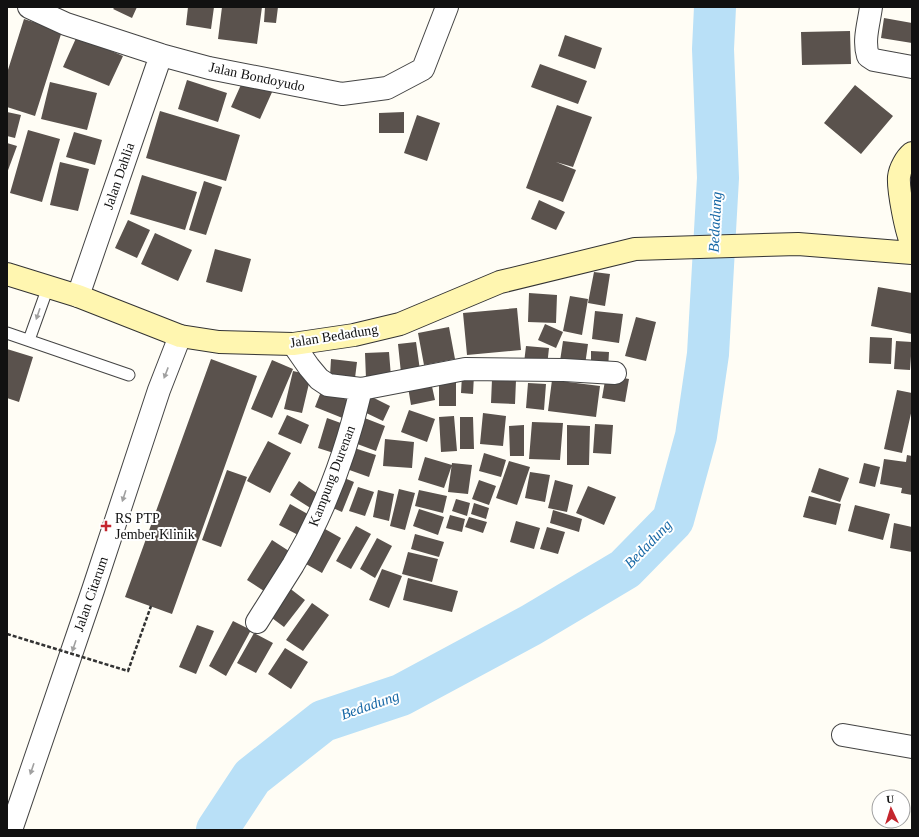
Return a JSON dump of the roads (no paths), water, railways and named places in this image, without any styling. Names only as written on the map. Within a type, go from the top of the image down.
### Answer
[{"type":"main road","points":[[912,153],[906,158],[899,176],[902,208],[909,239],[912,244]]},
{"type":"main road","name":"Jalan Bedadung","points":[[7,274],[78,296],[180,336],[219,342],[293,344],[354,335],[400,324],[500,282],[635,249],[798,244],[912,253]]},
{"type":"street","name":"Jalan Bondoyudo","points":[[30,7],[66,24],[161,55],[209,68],[342,94],[387,88],[423,69],[447,7]]},
{"type":"street","points":[[872,7],[866,41],[868,56],[874,60],[912,67]]},
{"type":"street","name":"Jalan Dahlia","points":[[78,296],[161,55]]},
{"type":"street","name":"Jalan Citarum","points":[[11,830],[93,590],[159,390],[180,336]]},
{"type":"street","points":[[293,344],[309,367],[328,385],[361,389],[465,369],[564,370],[615,374]]},
{"type":"street","name":"Kampung Durenan","points":[[257,622],[293,564],[322,507],[354,419],[361,389]]},
{"type":"street","points":[[843,735],[912,747]]},
{"type":"lane","points":[[29,340],[48,287]]},
{"type":"lane","points":[[7,333],[129,375]]},
{"type":"waterway","name":"Bedadung","points":[[217,830],[252,777],[323,721],[401,695],[531,625],[625,569],[673,520],[696,436],[708,354],[718,178],[713,49],[715,7]]},
{"type":"place","name":"RS PTP Jember Klinik","points":[[106,526]]}]
